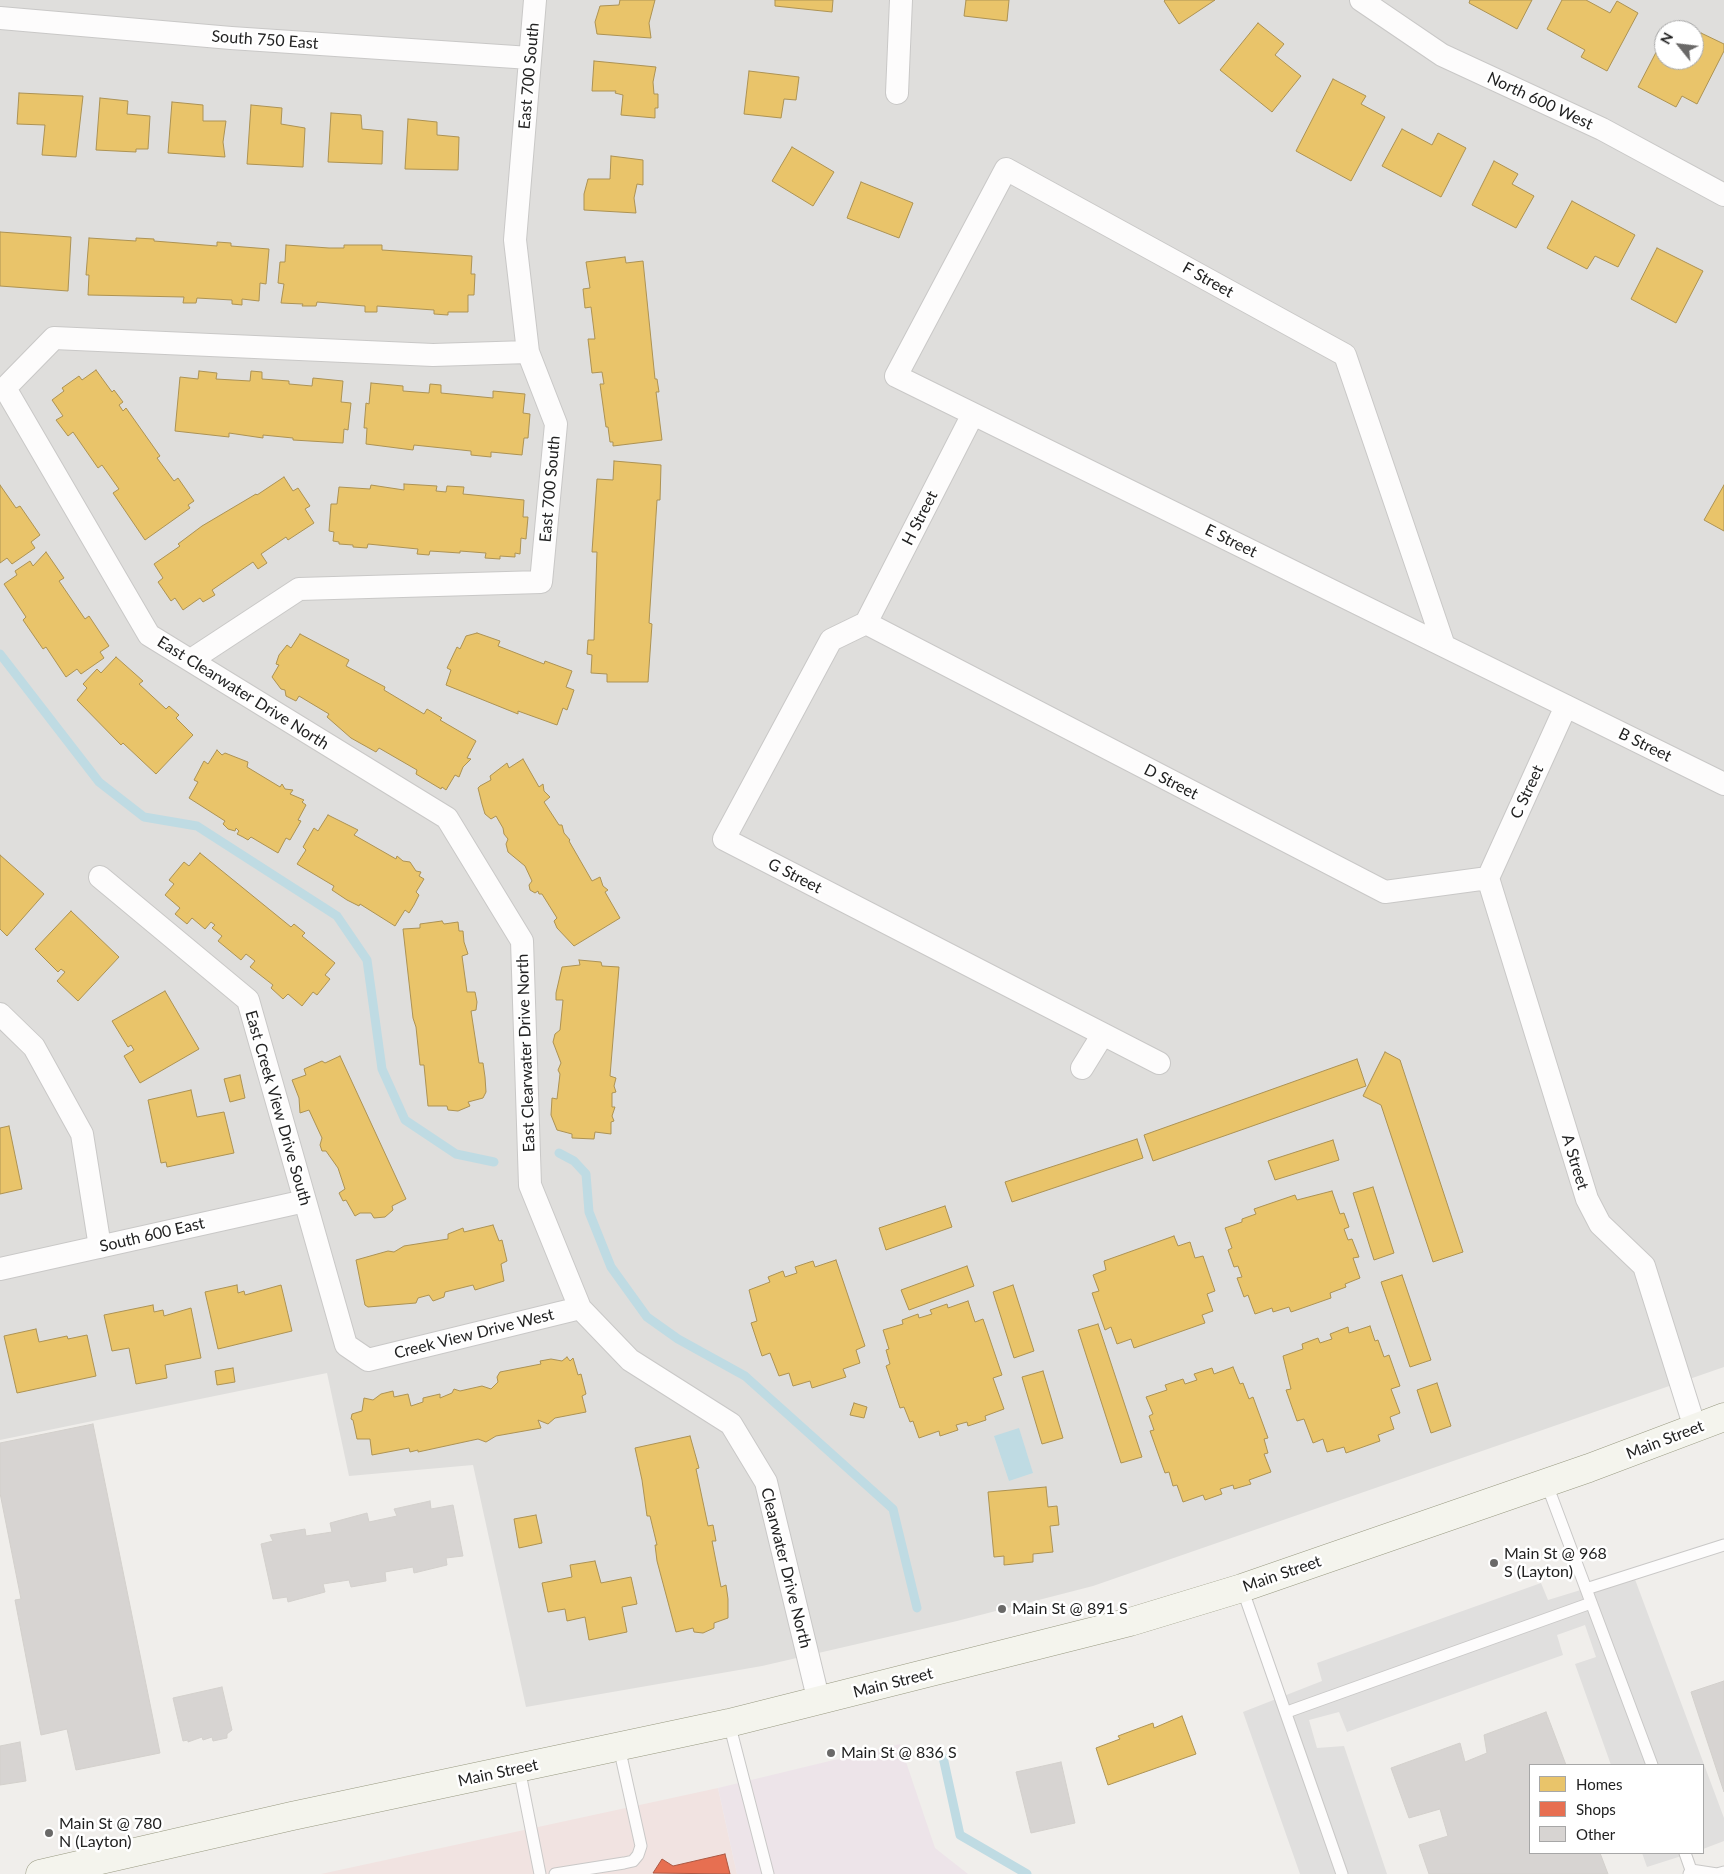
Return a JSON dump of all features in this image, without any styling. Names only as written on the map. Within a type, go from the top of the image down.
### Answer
[{"type":"main road","name":"Main Street","points":[[40,1874],[729,1723],[819,1702],[1130,1622],[1242,1588],[1546,1482],[1724,1417]]},
{"type":"street","name":"East 700 South","points":[[191,660],[299,589],[541,582],[556,424],[528,352],[516,240],[535,0]]},
{"type":"street","points":[[898,93],[901,0]]},
{"type":"street","name":"North 600 West","points":[[1361,0],[1442,55],[1602,129],[1724,194]]},
{"type":"street","name":"South 750 East","points":[[0,18],[241,39],[530,58]]},
{"type":"street","name":"F Street","points":[[896,376],[1006,169],[1345,355],[1444,646]]},
{"type":"street","name":"East Clearwater Drive North","points":[[528,352],[432,355],[54,338],[5,388],[149,634],[447,818],[522,941],[530,1185],[580,1308]]},
{"type":"street","name":"E Street","points":[[896,376],[1566,706]]},
{"type":"street","name":"H Street","points":[[866,623],[973,414]]},
{"type":"street","name":"D Street","points":[[866,623],[1386,892],[1488,878]]},
{"type":"street","name":"G Street","points":[[866,623],[831,640],[724,840],[1159,1063]]},
{"type":"street","name":"C Street","points":[[1488,878],[1566,706]]},
{"type":"street","name":"B Street","points":[[1566,706],[1724,784]]},
{"type":"street","name":"East Creek View Drive South","points":[[100,877],[248,1000],[346,1346],[368,1360]]},
{"type":"street","name":"A Street","points":[[1488,878],[1587,1199],[1600,1224],[1613,1239],[1644,1266],[1695,1428]]},
{"type":"street","points":[[0,1014],[34,1047],[82,1134],[100,1246]]},
{"type":"street","points":[[1082,1068],[1103,1034]]},
{"type":"street","name":"South 600 East","points":[[0,1269],[305,1201]]},
{"type":"street","name":"Creek View Drive West","points":[[368,1360],[580,1308]]},
{"type":"street","name":"Clearwater Drive North","points":[[580,1308],[630,1360],[731,1424],[766,1482],[819,1702]]},
{"type":"lane","points":[[1546,1482],[1652,1764]]},
{"type":"lane","points":[[1586,1589],[1724,1545]]},
{"type":"lane","points":[[1242,1588],[1287,1712],[1342,1874]]},
{"type":"lane","points":[[1287,1712],[1591,1603]]},
{"type":"lane","points":[[729,1723],[768,1874]]},
{"type":"lane","points":[[555,1874],[616,1869],[632,1861],[638,1855],[641,1846],[619,1747]]},
{"type":"lane","points":[[519,1768],[540,1874]]},
{"type":"lane","points":[[1684,1854],[1690,1872],[1717,1874],[1724,1872]]},
{"type":"shaded area","points":[[0,0],[1724,0],[1724,1367],[1093,1586],[957,1621],[762,1666],[526,1707],[473,1465],[349,1476],[327,1373],[0,1440]]},
{"type":"shaded area","points":[[1633,1574],[1704,1764],[1611,1764],[1575,1664],[1596,1657],[1585,1625],[1557,1635],[1563,1655],[1347,1732],[1339,1712],[1309,1720],[1317,1748],[1344,1746],[1387,1874],[1300,1874],[1243,1712],[1322,1681],[1317,1663],[1541,1583],[1548,1600]]},
{"type":"shaded area","points":[[900,1744],[935,1848],[968,1874],[737,1874],[718,1788]]},
{"type":"shaded area","points":[[1704,1764],[1724,1818],[1724,1841],[1704,1849]]},
{"type":"shaded area","points":[[718,1788],[737,1874],[321,1874],[441,1848]]},
{"type":"shaded area","points":[[1642,1854],[1688,1854],[1647,1867]]},
{"type":"water","points":[[1019,1428],[1033,1473],[1009,1481],[994,1436]]},
{"type":"building: Homes","points":[[620,0],[655,0],[649,23],[651,38],[597,34],[595,22],[600,6],[619,5]]},
{"type":"building: Homes","points":[[775,0],[833,0],[832,12],[775,6]]},
{"type":"building: Homes","points":[[966,0],[1009,0],[1007,21],[964,16]]},
{"type":"building: Homes","points":[[1165,0],[1215,0],[1179,24]]},
{"type":"building: Homes","points":[[1470,0],[1532,0],[1517,29],[1469,3]]},
{"type":"building: Homes","points":[[1562,0],[1586,0],[1610,13],[1617,1],[1638,13],[1607,71],[1581,57],[1585,50],[1547,29]]},
{"type":"building: Homes","points":[[1258,23],[1284,44],[1275,55],[1301,76],[1272,112],[1220,70]]},
{"type":"building: Homes","points":[[1704,34],[1724,44],[1724,51],[1697,104],[1682,96],[1676,107],[1638,87],[1654,56],[1654,70],[1704,70]]},
{"type":"building: Homes","points":[[594,61],[656,67],[653,82],[654,94],[658,94],[658,108],[655,108],[655,118],[621,115],[623,95],[615,93],[616,91],[592,91]]},
{"type":"building: Homes","points":[[749,71],[799,77],[796,100],[784,99],[781,118],[744,114]]},
{"type":"building: Homes","points":[[1333,79],[1366,96],[1361,104],[1385,117],[1351,181],[1296,151]]},
{"type":"building: Homes","points":[[19,93],[83,96],[76,157],[42,155],[45,125],[17,124]]},
{"type":"building: Homes","points":[[100,98],[128,101],[127,114],[150,116],[148,149],[136,149],[136,152],[96,150]]},
{"type":"building: Homes","points":[[172,102],[203,105],[203,121],[226,121],[223,142],[225,157],[168,153]]},
{"type":"building: Homes","points":[[251,105],[282,108],[281,124],[305,128],[303,167],[247,164]]},
{"type":"building: Homes","points":[[331,113],[361,115],[362,129],[383,131],[382,164],[328,162]]},
{"type":"building: Homes","points":[[408,119],[437,122],[437,135],[459,137],[458,170],[405,169]]},
{"type":"building: Homes","points":[[1402,129],[1432,145],[1438,133],[1466,148],[1441,197],[1382,166]]},
{"type":"building: Homes","points":[[792,147],[834,172],[813,206],[772,181]]},
{"type":"building: Homes","points":[[611,156],[643,160],[643,185],[637,184],[634,198],[636,213],[584,210],[584,194],[588,179],[610,179]]},
{"type":"building: Homes","points":[[1494,161],[1518,174],[1512,184],[1534,196],[1516,228],[1472,205]]},
{"type":"building: Homes","points":[[861,182],[913,203],[899,238],[847,218]]},
{"type":"building: Homes","points":[[1572,201],[1635,235],[1618,267],[1595,256],[1587,269],[1547,248]]},
{"type":"building: Homes","points":[[0,232],[71,237],[68,291],[0,286]]},
{"type":"building: Homes","points":[[89,238],[136,241],[136,238],[154,239],[154,241],[217,246],[217,242],[231,243],[231,246],[269,249],[266,284],[260,283],[259,301],[242,299],[242,305],[232,304],[232,300],[197,298],[196,303],[183,303],[184,297],[88,295],[89,275],[86,275]]},
{"type":"building: Homes","points":[[286,245],[344,248],[344,245],[382,245],[382,250],[472,256],[471,274],[475,274],[474,295],[468,295],[468,312],[448,312],[448,315],[434,314],[434,310],[377,306],[377,312],[365,312],[365,306],[317,302],[316,306],[281,303],[284,284],[278,283],[280,262],[285,262]]},
{"type":"building: Homes","points":[[1657,248],[1703,271],[1676,323],[1631,299]]},
{"type":"building: Homes","points":[[625,257],[626,263],[643,261],[655,379],[657,379],[659,392],[656,392],[662,440],[613,446],[613,442],[610,442],[608,427],[606,427],[600,384],[604,384],[602,372],[592,373],[588,339],[595,339],[591,307],[585,308],[583,289],[590,288],[586,262]]},
{"type":"building: Homes","points":[[96,370],[112,392],[114,390],[123,402],[119,405],[123,411],[126,408],[160,456],[157,458],[174,481],[178,478],[194,501],[188,505],[190,508],[145,540],[113,493],[119,489],[102,465],[98,468],[73,432],[68,436],[56,420],[63,416],[52,400],[64,391],[62,388],[79,376],[82,380]]},
{"type":"building: Homes","points":[[199,371],[217,373],[216,379],[250,381],[251,371],[262,372],[262,379],[289,381],[289,384],[312,386],[313,378],[343,381],[341,402],[351,403],[348,430],[344,429],[343,443],[293,440],[293,438],[263,435],[263,438],[229,433],[229,437],[175,431],[180,377],[198,379]]},
{"type":"building: Homes","points":[[371,383],[403,386],[403,391],[429,393],[430,384],[441,385],[441,393],[493,398],[493,391],[525,394],[523,413],[530,414],[528,438],[524,438],[522,455],[491,452],[491,457],[471,455],[471,451],[414,445],[413,450],[366,444],[367,428],[364,428],[366,403],[369,404]]},
{"type":"building: Homes","points":[[614,461],[661,465],[660,500],[657,500],[649,623],[652,624],[648,682],[607,682],[607,674],[591,673],[592,655],[587,654],[588,640],[594,640],[597,552],[592,552],[597,479],[613,480]]},
{"type":"building: Homes","points":[[284,477],[293,491],[298,488],[310,506],[305,509],[314,523],[288,540],[286,537],[261,554],[267,563],[258,569],[253,562],[212,590],[215,595],[203,602],[200,598],[183,610],[175,598],[171,601],[158,582],[163,578],[154,564],[180,546],[178,544],[202,526],[257,495]]},
{"type":"building: Homes","points":[[404,484],[437,486],[436,491],[446,492],[447,486],[464,487],[463,494],[524,500],[523,517],[528,517],[526,539],[521,538],[520,554],[515,553],[515,557],[500,556],[500,559],[485,558],[486,553],[460,551],[460,553],[430,551],[429,555],[417,554],[418,549],[368,544],[367,548],[353,547],[353,545],[339,544],[339,542],[333,541],[334,532],[329,531],[331,504],[337,504],[339,487],[370,489],[371,485],[404,490]]},
{"type":"building: Homes","points":[[0,485],[16,508],[20,506],[40,535],[31,542],[35,548],[12,564],[7,558],[0,563]]},
{"type":"building: Homes","points":[[1724,485],[1724,531],[1704,520]]},
{"type":"building: Homes","points":[[46,552],[64,578],[59,581],[85,619],[89,616],[109,646],[100,652],[104,658],[81,674],[77,669],[66,677],[46,647],[43,649],[23,620],[26,617],[4,584],[17,575],[15,571],[30,561],[33,566]]},
{"type":"building: Homes","points":[[477,633],[500,641],[498,646],[544,664],[545,661],[572,671],[566,687],[574,690],[567,710],[563,708],[557,725],[518,711],[518,714],[446,685],[451,670],[447,668],[457,647],[460,649],[466,636]]},
{"type":"building: Homes","points":[[300,634],[349,660],[346,666],[385,687],[384,690],[424,714],[427,709],[442,718],[440,720],[476,741],[467,758],[471,759],[463,767],[459,777],[455,775],[446,790],[442,787],[441,789],[416,774],[417,770],[379,748],[376,752],[351,738],[327,717],[329,714],[299,696],[296,701],[286,696],[285,690],[281,689],[272,677],[279,665],[276,664],[279,655],[287,645],[291,648]]},
{"type":"building: Homes","points":[[116,657],[143,681],[139,684],[166,709],[169,706],[179,715],[176,718],[193,735],[156,774],[123,743],[121,745],[77,700],[87,688],[83,684],[97,669],[101,673]]},
{"type":"building: Homes","points":[[217,750],[222,755],[225,753],[248,762],[247,767],[280,787],[282,784],[285,789],[293,790],[290,794],[304,800],[302,802],[306,805],[298,820],[301,821],[290,840],[286,838],[278,853],[251,837],[248,840],[237,834],[239,831],[236,828],[235,831],[228,829],[223,824],[225,821],[189,798],[198,782],[194,780],[204,761],[208,764]]},
{"type":"building: Homes","points":[[523,759],[539,787],[543,784],[544,791],[550,797],[544,802],[559,825],[562,825],[564,833],[570,840],[592,881],[600,877],[603,886],[608,890],[605,892],[620,918],[574,946],[557,928],[554,921],[557,918],[542,894],[539,894],[538,891],[535,893],[530,890],[529,885],[532,881],[525,866],[508,852],[506,844],[508,839],[504,834],[503,828],[496,816],[491,819],[485,814],[482,804],[478,788],[491,780],[490,776],[507,763],[509,768]]},
{"type":"building: Homes","points":[[328,815],[358,830],[354,835],[396,859],[397,856],[403,861],[410,862],[416,871],[421,872],[419,876],[424,879],[416,892],[419,895],[409,913],[405,910],[395,926],[360,904],[359,906],[347,900],[332,890],[334,886],[297,864],[306,850],[303,847],[314,828],[318,831]]},
{"type":"building: Homes","points":[[200,853],[291,927],[294,924],[305,933],[302,936],[335,963],[325,975],[330,979],[317,995],[313,992],[302,1006],[288,994],[283,999],[271,988],[273,985],[250,967],[255,961],[246,954],[241,960],[218,941],[222,936],[212,928],[215,925],[211,922],[205,929],[192,918],[187,924],[175,914],[180,908],[165,895],[174,884],[169,880],[184,862],[189,866]]},
{"type":"building: Homes","points":[[0,855],[44,894],[7,936],[0,929]]},
{"type":"building: Homes","points":[[71,911],[119,957],[78,1001],[57,981],[65,972],[61,969],[58,972],[35,949]]},
{"type":"building: Homes","points":[[442,921],[444,924],[458,922],[459,931],[463,931],[468,954],[462,956],[467,992],[475,992],[476,1010],[471,1011],[479,1063],[483,1063],[485,1077],[486,1092],[483,1098],[468,1102],[470,1106],[458,1111],[448,1110],[447,1106],[428,1106],[424,1065],[420,1065],[416,1027],[413,1018],[403,929],[420,928],[420,924]]},
{"type":"building: Homes","points":[[579,960],[601,962],[602,966],[619,967],[610,1076],[616,1078],[614,1086],[616,1092],[612,1093],[612,1107],[615,1107],[612,1116],[614,1121],[611,1122],[611,1134],[595,1132],[594,1139],[572,1138],[572,1134],[557,1130],[551,1115],[552,1098],[557,1099],[560,1074],[558,1070],[561,1063],[553,1042],[555,1034],[560,1030],[563,1000],[556,1000],[556,993],[562,967],[580,965]]},
{"type":"building: Homes","points":[[165,991],[199,1049],[140,1083],[124,1056],[134,1050],[131,1045],[128,1047],[112,1021]]},
{"type":"building: Homes","points":[[1385,1052],[1400,1060],[1463,1252],[1433,1262],[1381,1105],[1363,1096]]},
{"type":"building: Homes","points":[[340,1056],[406,1199],[392,1206],[393,1210],[385,1217],[374,1218],[371,1213],[360,1213],[355,1216],[346,1200],[343,1201],[339,1193],[345,1189],[338,1168],[326,1151],[322,1151],[320,1145],[322,1138],[309,1110],[300,1113],[299,1098],[292,1080],[306,1075],[304,1069]]},
{"type":"building: Homes","points":[[1357,1059],[1366,1086],[1153,1161],[1144,1135]]},
{"type":"building: Homes","points":[[240,1075],[245,1098],[230,1102],[224,1079]]},
{"type":"building: Homes","points":[[191,1090],[197,1117],[224,1112],[234,1153],[167,1167],[166,1162],[161,1163],[148,1100]]},
{"type":"building: Homes","points":[[9,1126],[22,1189],[0,1194],[0,1128]]},
{"type":"building: Homes","points":[[1137,1139],[1143,1158],[1012,1202],[1005,1182]]},
{"type":"building: Homes","points":[[1333,1140],[1339,1160],[1275,1180],[1268,1161]]},
{"type":"building: Homes","points":[[1373,1187],[1394,1253],[1374,1260],[1353,1193]]},
{"type":"building: Homes","points":[[1332,1191],[1340,1214],[1344,1213],[1349,1227],[1344,1229],[1348,1240],[1352,1239],[1359,1257],[1353,1258],[1360,1278],[1345,1284],[1346,1287],[1330,1293],[1331,1298],[1291,1312],[1289,1307],[1273,1312],[1272,1308],[1255,1314],[1248,1295],[1244,1297],[1237,1278],[1242,1277],[1238,1266],[1234,1267],[1228,1250],[1232,1248],[1225,1228],[1242,1222],[1242,1219],[1256,1214],[1254,1209],[1295,1195],[1297,1200]]},
{"type":"building: Homes","points":[[945,1206],[952,1227],[886,1250],[879,1228]]},
{"type":"building: Homes","points":[[493,1225],[499,1241],[502,1240],[507,1261],[501,1264],[504,1281],[475,1290],[473,1285],[445,1292],[444,1297],[433,1301],[429,1295],[418,1298],[416,1303],[368,1307],[365,1305],[356,1260],[388,1251],[394,1252],[404,1246],[448,1239],[448,1234],[463,1228],[464,1232]]},
{"type":"building: Homes","points":[[1174,1236],[1178,1246],[1190,1242],[1195,1258],[1203,1256],[1215,1291],[1207,1294],[1213,1311],[1202,1315],[1205,1323],[1134,1348],[1131,1339],[1117,1344],[1111,1327],[1105,1330],[1092,1293],[1099,1291],[1093,1275],[1106,1270],[1104,1261]]},
{"type":"building: Homes","points":[[836,1260],[865,1346],[856,1350],[860,1363],[843,1369],[846,1377],[812,1388],[810,1381],[793,1386],[789,1373],[779,1376],[770,1353],[762,1356],[751,1323],[757,1321],[749,1290],[770,1282],[768,1277],[783,1271],[785,1277],[797,1273],[795,1267],[813,1261],[815,1267]]},
{"type":"building: Homes","points":[[967,1266],[974,1286],[909,1310],[901,1290]]},
{"type":"building: Homes","points":[[1402,1275],[1431,1360],[1410,1367],[1381,1282]]},
{"type":"building: Homes","points":[[237,1285],[238,1293],[244,1291],[245,1295],[281,1285],[292,1331],[218,1349],[205,1292]]},
{"type":"building: Homes","points":[[1013,1285],[1034,1351],[1014,1358],[993,1292]]},
{"type":"building: Homes","points":[[968,1301],[975,1322],[983,1319],[1002,1375],[993,1378],[1004,1409],[985,1416],[986,1420],[968,1426],[967,1422],[956,1425],[958,1430],[940,1436],[939,1431],[919,1438],[913,1421],[910,1422],[904,1407],[900,1408],[886,1366],[890,1364],[886,1350],[889,1349],[883,1330],[903,1324],[902,1320],[918,1314],[919,1318],[932,1314],[930,1310],[947,1304],[948,1308]]},
{"type":"building: Homes","points":[[153,1305],[154,1312],[163,1310],[164,1316],[191,1308],[201,1358],[165,1365],[167,1378],[136,1384],[129,1348],[112,1351],[104,1315]]},
{"type":"building: Homes","points":[[1098,1324],[1142,1457],[1121,1463],[1078,1330]]},
{"type":"building: Homes","points":[[1370,1326],[1375,1341],[1378,1340],[1384,1357],[1389,1355],[1400,1386],[1391,1389],[1400,1413],[1390,1417],[1394,1429],[1378,1435],[1380,1441],[1346,1453],[1344,1447],[1327,1452],[1323,1439],[1313,1443],[1304,1419],[1297,1421],[1286,1390],[1291,1389],[1283,1356],[1303,1349],[1302,1344],[1318,1338],[1320,1343],[1332,1339],[1330,1334],[1348,1327],[1349,1333]]},
{"type":"building: Homes","points":[[36,1329],[39,1342],[67,1336],[68,1339],[87,1335],[96,1376],[17,1393],[4,1336]]},
{"type":"building: Homes","points":[[567,1357],[570,1361],[573,1358],[578,1375],[581,1374],[586,1394],[582,1396],[586,1412],[555,1418],[548,1424],[538,1420],[541,1428],[496,1436],[486,1442],[478,1439],[418,1452],[418,1450],[410,1452],[409,1448],[372,1455],[370,1439],[357,1439],[353,1420],[351,1419],[352,1414],[362,1411],[364,1398],[373,1400],[381,1394],[393,1391],[394,1397],[408,1394],[411,1406],[423,1402],[423,1398],[440,1394],[440,1398],[452,1393],[454,1389],[460,1391],[482,1386],[491,1389],[498,1382],[497,1377],[500,1372],[541,1364],[540,1361],[551,1359],[562,1361]]},
{"type":"building: Homes","points":[[1233,1367],[1240,1384],[1243,1383],[1249,1399],[1253,1397],[1268,1438],[1264,1439],[1268,1453],[1264,1454],[1271,1472],[1249,1480],[1251,1484],[1234,1489],[1233,1485],[1220,1489],[1222,1494],[1205,1500],[1203,1495],[1183,1502],[1177,1485],[1173,1486],[1169,1472],[1165,1473],[1150,1431],[1154,1430],[1149,1416],[1153,1414],[1146,1397],[1167,1390],[1165,1385],[1183,1379],[1185,1384],[1197,1380],[1194,1374],[1212,1368],[1214,1374]]},
{"type":"building: Homes","points":[[233,1368],[235,1382],[217,1385],[215,1371]]},
{"type":"building: Homes","points":[[1043,1371],[1063,1438],[1042,1444],[1022,1377]]},
{"type":"building: Homes","points":[[1437,1383],[1451,1426],[1431,1433],[1417,1390]]},
{"type":"building: Homes","points":[[854,1403],[867,1407],[864,1418],[850,1415]]},
{"type":"building: Homes","points":[[690,1436],[699,1468],[696,1469],[708,1526],[713,1525],[716,1541],[712,1541],[721,1587],[726,1585],[728,1599],[728,1618],[714,1623],[714,1628],[703,1633],[694,1632],[693,1628],[676,1632],[657,1561],[655,1545],[657,1545],[650,1516],[647,1516],[635,1448]]},
{"type":"building: Homes","points":[[1046,1487],[1048,1507],[1057,1506],[1059,1525],[1050,1526],[1053,1552],[1033,1554],[1033,1562],[1004,1565],[1004,1556],[994,1557],[988,1492]]},
{"type":"building: Homes","points":[[536,1515],[542,1543],[519,1548],[514,1519]]},
{"type":"building: Homes","points":[[595,1561],[601,1583],[631,1577],[637,1604],[622,1607],[627,1632],[589,1640],[585,1617],[567,1621],[565,1609],[548,1612],[542,1583],[572,1577],[570,1565]]},
{"type":"building: Homes","points":[[1182,1716],[1196,1754],[1108,1785],[1096,1748],[1120,1739],[1118,1736],[1153,1723],[1154,1728]]},
{"type":"building: Shops","points":[[725,1854],[730,1874],[653,1873],[662,1859],[673,1866]]},
{"type":"building: Other","points":[[93,1424],[160,1753],[76,1770],[67,1729],[41,1735],[15,1600],[21,1599],[0,1493],[0,1443]]},
{"type":"building: Other","points":[[430,1501],[431,1509],[453,1505],[463,1556],[446,1558],[447,1565],[414,1573],[413,1567],[385,1572],[386,1581],[351,1587],[349,1580],[323,1584],[325,1592],[288,1602],[287,1597],[273,1599],[261,1544],[273,1541],[270,1535],[305,1529],[306,1536],[332,1532],[330,1523],[367,1513],[369,1522],[397,1516],[394,1509]]},
{"type":"building: Other","points":[[1724,1681],[1724,1792],[1691,1692]]},
{"type":"building: Other","points":[[222,1687],[232,1730],[227,1734],[227,1738],[213,1741],[212,1737],[203,1740],[202,1737],[188,1742],[188,1740],[183,1741],[173,1698]]},
{"type":"building: Other","points":[[1546,1712],[1566,1764],[1529,1764],[1529,1854],[1600,1854],[1608,1874],[1429,1874],[1419,1845],[1448,1836],[1440,1809],[1409,1818],[1391,1768],[1460,1743],[1465,1762],[1487,1753],[1484,1735]]},
{"type":"building: Other","points":[[20,1742],[26,1781],[0,1785],[0,1746]]},
{"type":"building: Other","points":[[1061,1762],[1075,1823],[1031,1833],[1016,1772]]},
{"type":"waterway","points":[[0,654],[99,782],[144,817],[197,826],[337,916],[367,960],[382,1069],[405,1120],[456,1154],[494,1162]]},
{"type":"waterway","points":[[559,1153],[574,1161],[586,1174],[589,1212],[611,1267],[647,1317],[678,1339],[745,1376],[893,1509],[917,1608]]},
{"type":"waterway","points":[[943,1757],[960,1835],[1027,1874]]},
{"type":"place","name":"Main St @ 968 S (Layton)","points":[[1494,1563]]},
{"type":"place","name":"Main St @ 891 S","points":[[1002,1609]]},
{"type":"place","name":"Main St @ 836 S","points":[[831,1753]]},
{"type":"place","name":"Main St @ 780 N (Layton)","points":[[49,1833]]}]
